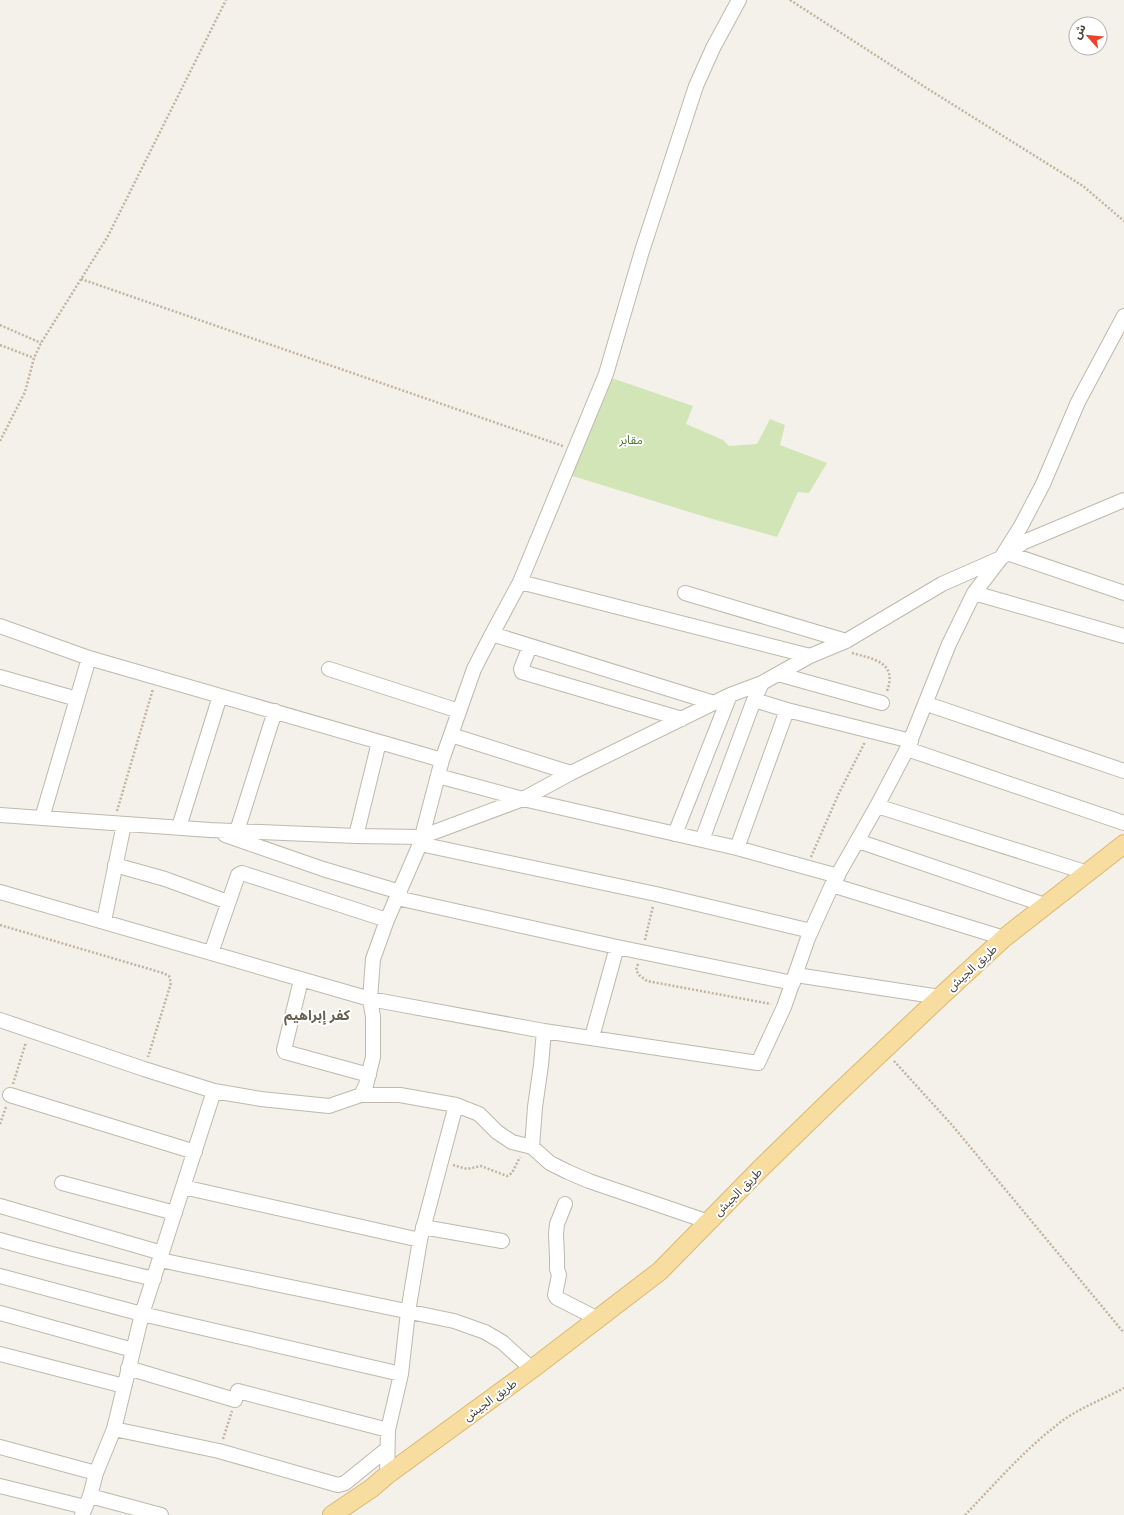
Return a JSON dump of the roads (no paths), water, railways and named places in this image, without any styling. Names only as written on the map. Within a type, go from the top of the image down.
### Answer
[{"type":"main road","name":"طريق الجيش","points":[[332,1515],[372,1488],[387,1475],[532,1369],[660,1271],[822,1108],[1004,938],[1124,844]]},
{"type":"street","points":[[361,1094],[366,1086],[373,1058],[373,1017],[370,1000],[373,959],[387,920],[421,840],[442,760],[474,669],[520,582],[606,374],[642,251],[696,86],[713,48],[739,0]]},
{"type":"street","points":[[0,892],[104,921],[370,1000],[544,1031],[758,1063],[794,979],[811,931],[835,881],[909,745],[949,644],[974,592],[1004,556],[1021,526],[1043,484],[1078,402],[1124,316]]},
{"type":"street","points":[[421,840],[523,799],[571,773],[730,695],[762,683],[810,656],[846,641],[942,584],[1004,556],[1024,542],[1124,500]]},
{"type":"street","points":[[1004,556],[1124,593]]},
{"type":"street","points":[[520,582],[810,656]]},
{"type":"street","points":[[974,592],[1124,636]]},
{"type":"street","points":[[685,593],[846,641]]},
{"type":"street","points":[[0,626],[90,658],[442,760]]},
{"type":"street","points":[[492,634],[714,703]]},
{"type":"street","points":[[530,646],[521,669],[522,672],[682,719]]},
{"type":"street","points":[[42,818],[90,658]]},
{"type":"street","points":[[329,669],[459,711]]},
{"type":"street","points":[[778,674],[882,703]]},
{"type":"street","points":[[0,677],[77,698]]},
{"type":"street","points":[[702,840],[754,700],[762,683]]},
{"type":"street","points":[[675,834],[730,695]]},
{"type":"street","points":[[179,827],[220,696]]},
{"type":"street","points":[[754,700],[870,731],[1124,823]]},
{"type":"street","points":[[926,704],[1124,771]]},
{"type":"street","points":[[737,848],[788,710]]},
{"type":"street","points":[[237,831],[275,711]]},
{"type":"street","points":[[451,735],[571,773]]},
{"type":"street","points":[[356,836],[379,742]]},
{"type":"street","points":[[438,776],[523,799],[737,848],[806,868],[835,881],[1004,938]]},
{"type":"street","points":[[877,806],[1088,873]]},
{"type":"street","points":[[0,815],[210,830],[421,840],[811,931]]},
{"type":"street","points":[[104,921],[115,865],[119,823]]},
{"type":"street","points":[[210,830],[398,895],[617,947],[794,979],[940,997]]},
{"type":"street","points":[[858,840],[1045,905]]},
{"type":"street","points":[[115,865],[165,879],[228,902]]},
{"type":"street","points":[[211,953],[238,875],[242,873],[387,920]]},
{"type":"street","points":[[592,1037],[617,947]]},
{"type":"street","points":[[301,980],[284,1050],[285,1052],[369,1076]]},
{"type":"street","points":[[0,1020],[214,1091],[261,1099],[329,1106],[345,1102],[361,1094],[400,1095],[456,1105],[480,1114],[504,1138],[512,1142],[528,1146],[550,1163],[568,1172],[589,1181],[709,1222]]},
{"type":"street","points":[[528,1146],[541,1065],[544,1031]]},
{"type":"street","points":[[86,1506],[96,1473],[114,1429],[142,1314],[214,1091]]},
{"type":"street","points":[[10,1095],[195,1152]]},
{"type":"street","points":[[387,1475],[388,1430],[401,1374],[408,1312],[421,1233],[442,1162],[456,1105]]},
{"type":"street","points":[[62,1183],[175,1213]]},
{"type":"street","points":[[184,1187],[421,1233],[502,1240]]},
{"type":"street","points":[[565,1204],[557,1224],[556,1269],[559,1275],[554,1295],[598,1319]]},
{"type":"street","points":[[0,1206],[161,1257],[454,1321],[485,1332],[502,1342],[532,1369]]},
{"type":"street","points":[[0,1240],[56,1256],[99,1265],[154,1280]]},
{"type":"street","points":[[0,1276],[142,1314],[401,1374]]},
{"type":"street","points":[[0,1313],[133,1350]]},
{"type":"street","points":[[0,1354],[124,1386]]},
{"type":"street","points":[[128,1368],[236,1396],[388,1430]]},
{"type":"street","points":[[114,1429],[219,1451],[338,1485],[345,1483],[387,1449]]},
{"type":"street","points":[[0,1447],[96,1473]]},
{"type":"street","points":[[0,1486],[86,1506],[161,1515]]},
{"type":"district","name":"كفر إبراهيم","points":[[317,1015]]},
{"type":"park label","name":"مقابر","points":[[631,440]]}]
